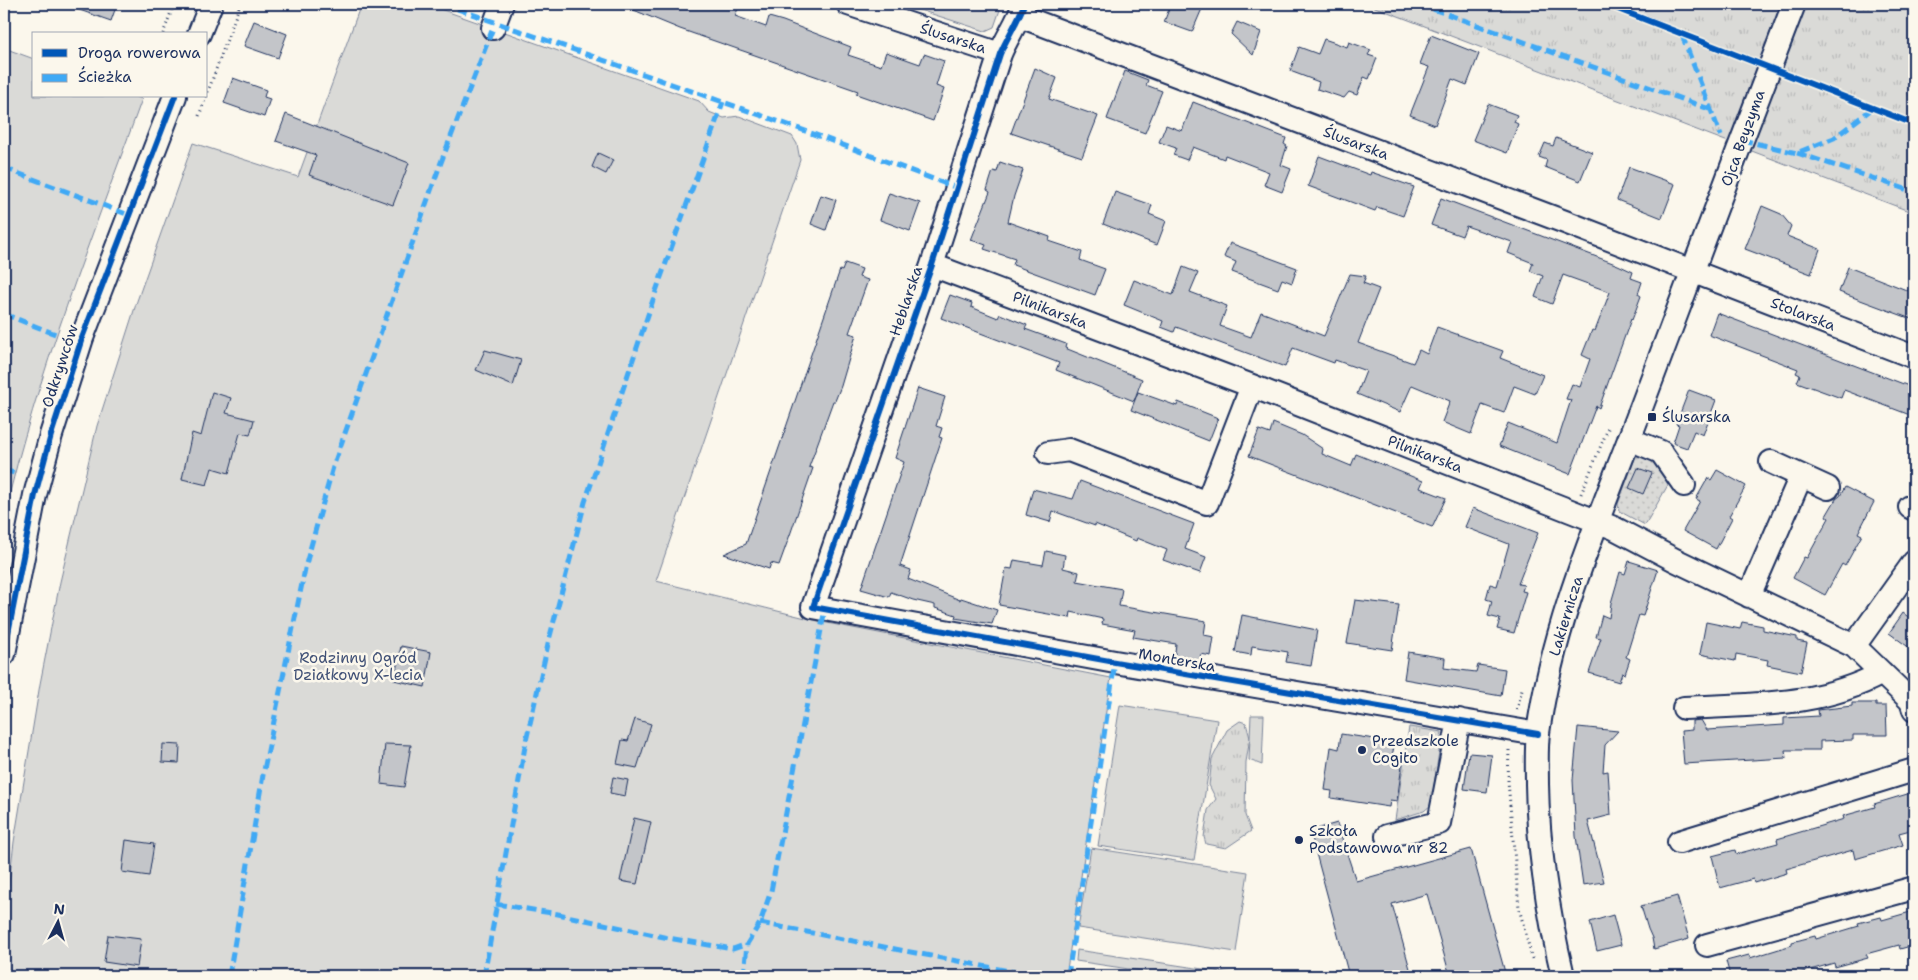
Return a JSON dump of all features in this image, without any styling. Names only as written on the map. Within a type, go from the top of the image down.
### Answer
[{"type":"street","points":[[201,32],[211,4]]},
{"type":"street","name":"Ślusarska","points":[[848,4],[1000,54]]},
{"type":"street","name":"Ojca Beyzyma","points":[[1692,272],[1794,4]]},
{"type":"street","name":"Ślusarska","points":[[1022,10],[1692,272]]},
{"type":"street","name":"Heblarska","points":[[813,607],[932,265],[1000,54],[1006,38],[1022,10]]},
{"type":"street","name":"Odkrywców","points":[[4,654],[35,495],[51,435],[82,338],[174,98]]},
{"type":"street","name":"Pilnikarska","points":[[932,265],[1252,386],[1598,521],[1854,646],[1913,703]]},
{"type":"street","name":"Stolarska","points":[[1692,272],[1914,357]]},
{"type":"street","name":"Lakiernicza","points":[[1563,976],[1554,940],[1543,874],[1538,809],[1538,734],[1561,624],[1692,272]]},
{"type":"street","points":[[1048,453],[1069,450],[1207,502],[1252,386]]},
{"type":"street","points":[[1629,439],[1661,452],[1684,485]]},
{"type":"street","points":[[1771,462],[1828,488]]},
{"type":"street","points":[[1749,596],[1801,476]]},
{"type":"street","points":[[1854,646],[1914,562]]},
{"type":"street","name":"Monterska","points":[[813,607],[1115,662],[1538,734]]},
{"type":"street","points":[[1684,708],[1790,702],[1846,690],[1882,673]]},
{"type":"street","points":[[1387,836],[1440,823],[1459,720]]},
{"type":"street","points":[[1679,842],[1914,770]]},
{"type":"street","points":[[1707,945],[1914,888]]},
{"type":"path","points":[[164,32],[174,4]]},
{"type":"path","points":[[208,91],[240,4]]},
{"type":"path","points":[[199,116],[206,98]]},
{"type":"path","points":[[1509,743],[1508,782],[1519,908],[1533,962]]},
{"type":"green space","name":"Rodzinny Ogród Działkowy X-lecia","points":[[361,4],[426,4],[699,101],[709,112],[724,118],[739,116],[792,136],[797,144],[800,160],[656,581],[822,622],[1111,678],[1066,976],[4,976],[4,925],[14,842],[40,684],[60,582],[97,426],[137,301],[193,143],[298,177]]},
{"type":"green space","points":[[901,4],[1002,4],[994,27],[985,31]]},
{"type":"green space","points":[[1367,4],[1914,4],[1914,213]]},
{"type":"green space","points":[[4,48],[32,58],[32,98],[142,99],[49,358],[17,464],[4,517]]},
{"type":"green space","points":[[1639,448],[1656,455],[1672,478],[1645,525],[1619,511],[1618,504]]},
{"type":"green space","points":[[1120,705],[1217,720],[1194,860],[1098,846]]},
{"type":"green space","points":[[1251,715],[1264,715],[1262,765],[1249,760]]},
{"type":"green space","points":[[1240,721],[1246,723],[1250,738],[1246,762],[1245,815],[1251,831],[1226,848],[1206,844],[1204,837],[1208,810],[1216,799],[1209,785],[1212,759],[1227,730]]},
{"type":"green space","points":[[1409,727],[1442,732],[1431,805],[1424,811],[1395,820]]},
{"type":"green space","points":[[1091,848],[1248,872],[1236,952],[1078,928]]},
{"type":"green space","points":[[1077,950],[1249,976],[1175,976],[1076,961]]},
{"type":"building","points":[[68,4],[117,4],[111,21],[68,6]]},
{"type":"building","points":[[619,4],[740,4],[735,16],[766,27],[769,17],[783,21],[851,47],[848,55],[881,66],[886,52],[920,64],[924,54],[944,61],[936,86],[944,89],[933,121],[856,94],[858,91],[680,29]]},
{"type":"building","points":[[1171,4],[1204,4],[1192,32],[1164,22]]},
{"type":"building","points":[[254,21],[287,34],[278,58],[244,46]]},
{"type":"building","points":[[1237,22],[1261,32],[1253,55],[1231,34]]},
{"type":"building","points":[[1431,35],[1479,54],[1467,85],[1452,79],[1435,125],[1410,115],[1429,67],[1420,64]]},
{"type":"building","points":[[1324,39],[1347,47],[1349,42],[1371,50],[1368,55],[1377,58],[1369,79],[1364,77],[1357,95],[1349,92],[1344,98],[1317,89],[1319,82],[1290,71],[1299,47],[1318,54]]},
{"type":"building","points":[[1035,68],[1057,78],[1049,99],[1098,116],[1082,157],[1011,133]]},
{"type":"building","points":[[1125,71],[1148,80],[1146,85],[1162,91],[1145,133],[1107,119]]},
{"type":"building","points":[[233,78],[266,90],[264,97],[270,99],[264,117],[224,103]]},
{"type":"building","points":[[1193,102],[1286,138],[1284,144],[1287,146],[1281,165],[1291,169],[1282,192],[1264,185],[1269,172],[1225,155],[1224,159],[1193,147],[1187,160],[1173,155],[1176,148],[1159,142],[1166,125],[1182,131]]},
{"type":"building","points":[[1488,104],[1517,115],[1514,122],[1518,124],[1507,153],[1473,140]]},
{"type":"building","points":[[286,114],[409,163],[393,205],[309,175],[316,155],[276,141]]},
{"type":"building","points":[[1556,138],[1592,152],[1580,181],[1545,167],[1547,160],[1539,157],[1545,143],[1553,146]]},
{"type":"building","points":[[598,153],[613,160],[606,174],[592,167]]},
{"type":"building","points":[[1319,156],[1370,175],[1371,172],[1414,187],[1403,216],[1377,207],[1375,211],[1308,186]]},
{"type":"building","points":[[1000,162],[1023,170],[1008,222],[1050,237],[1049,241],[1082,252],[1080,260],[1105,269],[1095,295],[1013,265],[1015,259],[984,249],[986,245],[971,240],[990,192],[987,190],[993,171],[997,172]]},
{"type":"building","points":[[1629,167],[1675,184],[1662,218],[1617,200]]},
{"type":"building","points":[[1115,192],[1152,205],[1149,214],[1166,221],[1157,245],[1103,224]]},
{"type":"building","points":[[889,193],[920,203],[910,231],[880,220]]},
{"type":"building","points":[[821,195],[836,200],[826,230],[811,224]]},
{"type":"building","points":[[1441,198],[1618,265],[1633,272],[1631,278],[1642,282],[1638,294],[1641,296],[1599,408],[1596,406],[1570,474],[1499,446],[1508,423],[1557,443],[1571,400],[1566,399],[1572,384],[1580,387],[1590,359],[1582,355],[1592,330],[1595,331],[1610,292],[1563,275],[1552,304],[1535,297],[1543,276],[1530,271],[1533,263],[1508,253],[1512,242],[1466,226],[1462,236],[1431,225]]},
{"type":"building","points":[[1762,206],[1781,214],[1791,226],[1787,236],[1820,249],[1811,274],[1745,249]]},
{"type":"building","points":[[1230,243],[1297,268],[1292,283],[1282,279],[1278,289],[1232,272],[1236,262],[1224,257]]},
{"type":"building","points":[[845,263],[862,269],[859,277],[868,280],[849,333],[856,335],[841,386],[835,401],[833,401],[809,467],[813,468],[779,565],[771,563],[769,569],[724,554],[746,544],[840,270],[842,271]]},
{"type":"building","points":[[1183,267],[1198,273],[1190,292],[1227,306],[1220,326],[1251,337],[1261,312],[1324,336],[1350,274],[1366,276],[1363,283],[1379,289],[1358,343],[1413,363],[1419,350],[1427,354],[1437,327],[1503,351],[1500,358],[1543,375],[1535,394],[1514,386],[1504,413],[1482,405],[1471,434],[1442,422],[1450,401],[1412,385],[1400,412],[1357,394],[1366,371],[1335,360],[1334,363],[1293,348],[1285,367],[1176,327],[1174,332],[1161,327],[1163,321],[1124,305],[1134,280],[1173,295]]},
{"type":"building","points":[[1848,267],[1914,293],[1914,320],[1839,292]]},
{"type":"building","points":[[950,295],[972,303],[971,307],[998,318],[1000,314],[1027,325],[1025,329],[1066,344],[1065,348],[1142,379],[1134,401],[1056,370],[1059,363],[941,318]]},
{"type":"building","points":[[1717,313],[1914,388],[1914,404],[1910,415],[1844,390],[1841,398],[1797,382],[1800,375],[1796,373],[1798,369],[1709,335]]},
{"type":"building","points":[[485,350],[521,360],[513,386],[476,370]]},
{"type":"building","points":[[918,388],[945,397],[936,426],[942,428],[939,437],[942,438],[900,566],[911,570],[908,579],[960,600],[961,598],[997,610],[992,624],[955,618],[956,615],[935,608],[935,605],[891,592],[889,597],[861,589],[904,462],[895,458]]},
{"type":"building","points":[[1689,390],[1716,400],[1703,435],[1694,431],[1687,448],[1673,443],[1679,425],[1676,424]]},
{"type":"building","points":[[212,392],[231,398],[226,413],[254,420],[250,435],[240,433],[229,473],[212,468],[207,485],[182,479],[192,433],[201,436]]},
{"type":"building","points":[[1138,392],[1177,406],[1178,402],[1218,418],[1209,441],[1131,410]]},
{"type":"building","points":[[1273,423],[1302,435],[1323,449],[1322,454],[1351,466],[1356,454],[1423,481],[1420,488],[1446,498],[1433,526],[1249,456],[1259,430],[1270,434]]},
{"type":"building","points":[[1638,468],[1652,473],[1643,494],[1629,488]]},
{"type":"building","points":[[1717,470],[1746,486],[1729,516],[1732,518],[1716,549],[1683,531],[1700,501],[1696,499],[1708,478],[1711,480]]},
{"type":"building","points":[[1080,481],[1194,524],[1185,549],[1206,557],[1200,573],[1163,560],[1167,550],[1137,538],[1136,541],[1095,524],[1095,526],[1053,511],[1050,522],[1026,515],[1033,489],[1073,499]]},
{"type":"building","points":[[1845,487],[1874,502],[1858,533],[1862,535],[1845,566],[1842,564],[1825,595],[1793,578],[1804,557],[1807,558],[1829,518],[1826,516]]},
{"type":"building","points":[[1473,508],[1538,533],[1518,584],[1524,585],[1522,591],[1526,592],[1514,633],[1497,629],[1500,619],[1488,616],[1492,601],[1486,599],[1490,584],[1497,586],[1509,544],[1465,527]]},
{"type":"building","points":[[1046,551],[1065,555],[1063,568],[1079,572],[1077,581],[1122,589],[1119,606],[1206,621],[1204,635],[1214,637],[1211,656],[1201,654],[1199,663],[1174,659],[1176,644],[1133,637],[1135,630],[1102,624],[1103,619],[1071,612],[1070,618],[999,605],[1006,568],[1012,569],[1014,560],[1043,565]]},
{"type":"building","points":[[1629,561],[1658,570],[1643,616],[1639,615],[1626,657],[1630,659],[1625,674],[1622,673],[1619,682],[1589,673],[1601,638],[1596,637],[1602,615],[1609,618],[1611,603],[1620,572],[1625,574]]},
{"type":"building","points":[[1355,600],[1399,605],[1392,650],[1347,643]]},
{"type":"building","points":[[1903,613],[1914,621],[1914,651],[1889,633]]},
{"type":"building","points":[[1242,615],[1317,630],[1311,666],[1286,662],[1288,652],[1252,646],[1251,655],[1235,652]]},
{"type":"building","points":[[1706,622],[1740,629],[1742,622],[1763,626],[1763,630],[1797,637],[1797,641],[1807,643],[1801,672],[1767,665],[1768,660],[1736,654],[1735,661],[1700,654]]},
{"type":"building","points":[[401,646],[431,652],[425,687],[394,680]]},
{"type":"building","points":[[1408,652],[1445,658],[1444,668],[1476,672],[1478,665],[1505,669],[1501,696],[1404,679]]},
{"type":"building","points":[[1852,703],[1876,703],[1876,706],[1886,706],[1887,735],[1853,735],[1853,740],[1820,741],[1820,750],[1785,750],[1786,758],[1684,764],[1681,731],[1692,730],[1692,721],[1701,720],[1707,730],[1784,725],[1784,718],[1819,716],[1818,710],[1852,706]]},
{"type":"building","points":[[635,719],[651,724],[637,768],[617,764],[622,740],[628,741]]},
{"type":"building","points":[[1578,727],[1618,731],[1605,745],[1603,772],[1608,771],[1611,815],[1588,821],[1604,882],[1583,885],[1576,836],[1573,780]]},
{"type":"building","points":[[1341,734],[1395,742],[1392,756],[1403,758],[1397,801],[1390,800],[1389,807],[1331,798],[1332,791],[1325,790],[1331,747],[1339,749]]},
{"type":"building","points":[[163,744],[180,745],[179,763],[162,762]]},
{"type":"building","points":[[385,744],[411,745],[404,787],[381,784]]},
{"type":"building","points":[[1469,753],[1492,755],[1487,792],[1464,789]]},
{"type":"building","points":[[613,777],[628,780],[625,796],[610,793]]},
{"type":"building","points":[[1914,792],[1914,829],[1899,833],[1903,845],[1855,859],[1853,850],[1786,869],[1787,873],[1754,883],[1753,879],[1720,888],[1712,856],[1735,850],[1736,854],[1778,843],[1777,839],[1844,819],[1843,816],[1875,807],[1874,804]]},
{"type":"building","points":[[634,818],[651,822],[637,884],[620,881]]},
{"type":"building","points":[[1337,823],[1356,881],[1471,849],[1506,976],[1450,976],[1427,894],[1392,904],[1412,976],[1349,976],[1310,831]]},
{"type":"building","points":[[126,840],[154,844],[149,876],[122,872]]},
{"type":"building","points":[[1677,896],[1689,939],[1654,949],[1641,906]]},
{"type":"building","points":[[1914,911],[1914,945],[1900,949],[1899,945],[1866,954],[1868,958],[1835,967],[1834,963],[1800,973],[1802,976],[1730,976],[1726,961],[1749,955],[1750,958],[1792,945],[1792,942],[1815,936],[1816,939],[1859,926],[1858,923],[1881,917],[1882,920]]},
{"type":"building","points":[[1613,915],[1621,945],[1597,951],[1590,922]]},
{"type":"building","points":[[108,935],[141,939],[137,967],[104,962]]},
{"type":"marked path","points":[[443,4],[800,129],[957,188]]},
{"type":"marked path","points":[[1419,4],[1712,110]]},
{"type":"marked path","points":[[229,976],[263,775],[306,564],[333,467],[440,165],[493,28]]},
{"type":"marked path","points":[[1682,35],[1721,136]]},
{"type":"marked path","points":[[484,976],[526,741],[549,640],[585,502],[655,294],[723,102]]},
{"type":"marked path","points":[[1742,140],[1797,153],[1834,138],[1873,108]]},
{"type":"marked path","points":[[1797,153],[1914,192]]},
{"type":"marked path","points":[[4,168],[129,215]]},
{"type":"marked path","points":[[4,314],[58,335]]},
{"type":"marked path","points":[[4,470],[14,473]]},
{"type":"marked path","points":[[496,904],[558,914],[668,938],[733,949],[747,944],[760,923],[771,891],[825,609]]},
{"type":"marked path","points":[[1068,976],[1115,662]]},
{"type":"marked path","points":[[760,923],[1035,976]]},
{"type":"marked path","points":[[744,976],[747,944]]},
{"type":"cycle path","points":[[1024,4],[1000,54],[932,265],[813,607],[1115,662],[1538,734]]},
{"type":"cycle path","points":[[1605,4],[1914,124]]},
{"type":"cycle path","points":[[4,654],[35,495],[51,435],[82,338],[174,98]]},
{"type":"place","name":"Ślusarska","points":[[1652,417]]},
{"type":"place","name":"Przedszkole Cogito","points":[[1362,750]]},
{"type":"place","name":"Szkoła Podstawowa nr 82","points":[[1299,840]]}]
